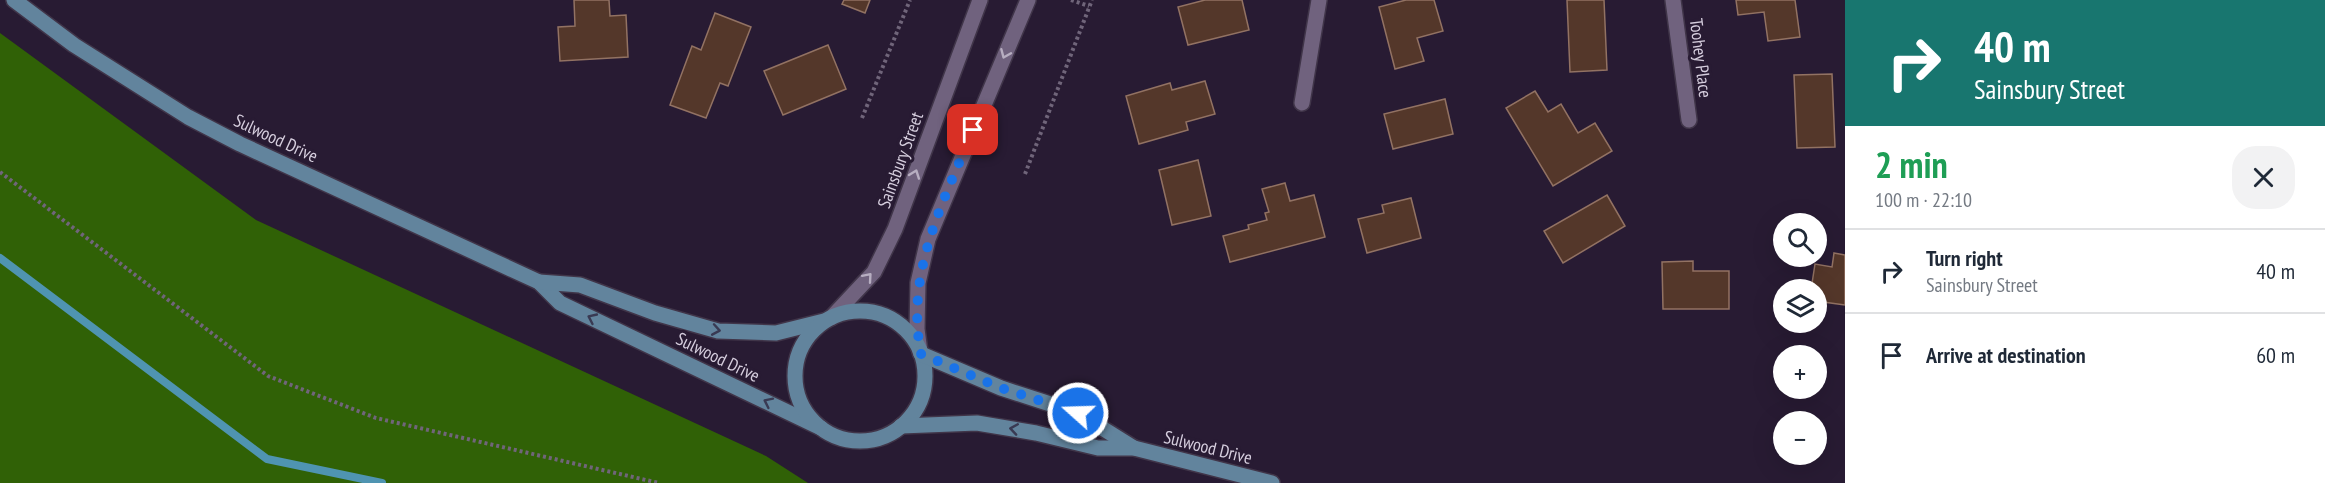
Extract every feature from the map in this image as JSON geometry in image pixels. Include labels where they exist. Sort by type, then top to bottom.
[{"type":"main road","name":"Sulwood Drive","points":[[14,0],[74,45],[188,117],[251,149],[539,282],[560,303],[821,428]]},
{"type":"main road","name":"Sulwood Drive","points":[[539,282],[580,285],[655,313],[718,331],[776,333],[828,320]]},
{"type":"main road","points":[[860,311],[890,319],[903,327],[921,353],[924,378],[920,401],[912,415],[886,436],[869,441],[852,441],[836,436],[821,428],[801,404],[796,388],[795,373],[804,343],[828,320],[845,313],[860,311]]},
{"type":"main road","name":"Sulwood Drive","points":[[921,353],[1001,388],[1078,413],[1134,448]]},
{"type":"main road","name":"Sulwood Drive","points":[[901,426],[977,423],[1036,433],[1098,448],[1134,448],[1272,483]]},
{"type":"street","name":"Sainsbury Street","points":[[828,320],[874,272],[895,229],[980,0]]},
{"type":"street","points":[[921,353],[917,329],[918,283],[928,239],[1028,0]]},
{"type":"street","points":[[1302,102],[1319,0]]},
{"type":"street","name":"Toohey Place","points":[[1673,0],[1689,120]]},
{"type":"path","points":[[862,118],[910,0]]},
{"type":"path","points":[[1071,0],[1089,6]]},
{"type":"path","points":[[1025,174],[1092,0]]},
{"type":"path","points":[[0,172],[268,376],[376,418],[660,483]]},
{"type":"green space","points":[[0,33],[256,220],[766,456],[808,483],[0,483]]},
{"type":"building","points":[[574,0],[609,0],[610,16],[626,15],[628,57],[560,61],[558,27],[575,26]]},
{"type":"building","points":[[844,0],[870,0],[865,13],[842,4]]},
{"type":"building","points":[[1205,0],[1242,0],[1249,30],[1188,45],[1178,7]]},
{"type":"building","points":[[1406,0],[1434,0],[1443,31],[1417,38],[1424,61],[1395,69],[1379,7]]},
{"type":"building","points":[[1567,0],[1604,0],[1607,70],[1570,72]]},
{"type":"building","points":[[1736,0],[1795,0],[1800,37],[1768,41],[1764,12],[1738,15]]},
{"type":"building","points":[[715,13],[751,27],[728,86],[720,83],[706,118],[670,105],[692,46],[701,50]]},
{"type":"building","points":[[828,45],[846,89],[783,115],[764,71]]},
{"type":"building","points":[[1832,74],[1835,147],[1797,148],[1794,75]]},
{"type":"building","points":[[1205,81],[1215,114],[1186,122],[1188,130],[1139,144],[1126,96],[1170,83],[1172,90]]},
{"type":"building","points":[[1535,91],[1548,112],[1561,104],[1578,133],[1595,123],[1612,151],[1553,186],[1506,108]]},
{"type":"building","points":[[1445,99],[1453,134],[1393,149],[1384,114]]},
{"type":"building","points":[[1198,160],[1211,216],[1172,225],[1159,170]]},
{"type":"building","points":[[1285,183],[1290,201],[1314,195],[1325,237],[1230,262],[1223,236],[1249,229],[1248,225],[1267,220],[1265,213],[1269,212],[1262,189]]},
{"type":"building","points":[[1607,195],[1625,226],[1563,263],[1544,231]]},
{"type":"building","points":[[1411,198],[1421,238],[1367,253],[1358,219],[1384,213],[1382,205]]},
{"type":"building","points":[[1834,253],[1845,255],[1845,305],[1827,303],[1827,279],[1813,279],[1815,267],[1832,267]]},
{"type":"building","points":[[1693,261],[1693,271],[1729,271],[1729,309],[1663,309],[1662,262]]},
{"type":"waterway","points":[[0,258],[267,459],[382,483]]},
{"type":"route","points":[[973,130],[928,239],[918,283],[917,329],[921,354],[1001,388],[1078,413]]}]
